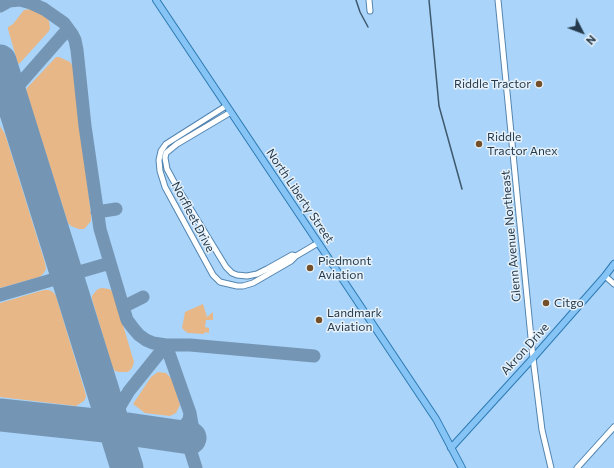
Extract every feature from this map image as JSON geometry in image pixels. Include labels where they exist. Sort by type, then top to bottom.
[{"type":"main road","name":"North Liberty Street","points":[[156,0],[436,419],[462,468]]},
{"type":"main road","name":"Akron Drive","points":[[451,448],[533,358],[614,264]]},
{"type":"street","points":[[369,0],[370,11]]},
{"type":"street","name":"Glenn Avenue Northeast","points":[[498,0],[533,358],[542,430],[551,468]]},
{"type":"street","points":[[226,106],[168,142],[172,148],[231,112]]},
{"type":"street","points":[[202,121],[206,127]]},
{"type":"street","name":"Norfleet Drive","points":[[168,142],[164,146],[159,157],[162,178],[172,200],[213,275],[220,282],[243,286],[254,283],[292,261],[296,256],[318,243]]},
{"type":"street","name":"Norfleet Drive","points":[[172,148],[166,153],[165,158],[167,169],[229,270],[237,275],[247,276],[267,269],[292,255],[296,256]]},
{"type":"street","points":[[605,276],[614,284]]},
{"type":"street","points":[[577,468],[614,427]]},
{"type":"shaded area","points":[[31,9],[46,17],[49,21],[50,28],[49,31],[18,64],[8,27],[13,24],[24,10]]},
{"type":"shaded area","points":[[56,57],[70,62],[74,71],[91,215],[91,221],[84,229],[71,226],[68,223],[26,91],[27,88]]},
{"type":"shaded area","points":[[0,126],[5,134],[46,269],[39,277],[0,288]]},
{"type":"shaded area","points":[[102,288],[109,289],[114,295],[134,362],[132,368],[128,372],[115,371],[112,366],[92,299],[95,292]]},
{"type":"shaded area","points":[[44,290],[53,292],[56,296],[85,392],[86,397],[84,401],[76,406],[0,397],[0,303]]},
{"type":"shaded area","points":[[203,304],[207,317],[213,312],[213,320],[206,320],[205,327],[209,328],[209,333],[188,333],[182,328],[185,312]]},
{"type":"shaded area","points":[[158,372],[166,373],[172,379],[180,405],[176,413],[170,416],[145,413],[133,404],[151,377]]},
{"type":"taxiway","points":[[0,6],[9,1],[20,0],[31,3],[44,9],[64,23],[75,40],[85,126],[100,229],[127,320],[139,335],[146,340],[153,343],[166,345],[190,413],[192,424],[189,446],[196,468]]},
{"type":"taxiway","points":[[10,95],[68,29]]},
{"type":"taxiway","points":[[0,109],[13,105]]},
{"type":"taxiway","points":[[97,212],[116,209]]},
{"type":"taxiway","points":[[0,295],[110,263]]},
{"type":"taxiway","points":[[123,307],[143,297]]},
{"type":"taxiway","points":[[114,427],[117,411],[129,391],[166,345],[190,345],[314,356]]},
{"type":"taxiway","points":[[74,423],[96,419],[110,413],[120,402]]},
{"type":"taxiway","points":[[166,435],[185,425],[189,420],[190,413]]},
{"type":"runway","points":[[0,61],[127,468]]},
{"type":"runway","points":[[0,415],[114,427],[190,438]]},
{"type":"railway","points":[[356,0],[360,12],[368,27]]},
{"type":"railway","points":[[429,0],[439,106],[462,189]]},
{"type":"place","name":"Riddle Tractor","points":[[539,84]]},
{"type":"place","name":"Riddle Tractor Anex","points":[[479,144]]},
{"type":"place","name":"Piedmont Aviation","points":[[310,268]]},
{"type":"place","name":"Citgo","points":[[546,303]]},
{"type":"place","name":"Landmark Aviation","points":[[319,320]]}]
